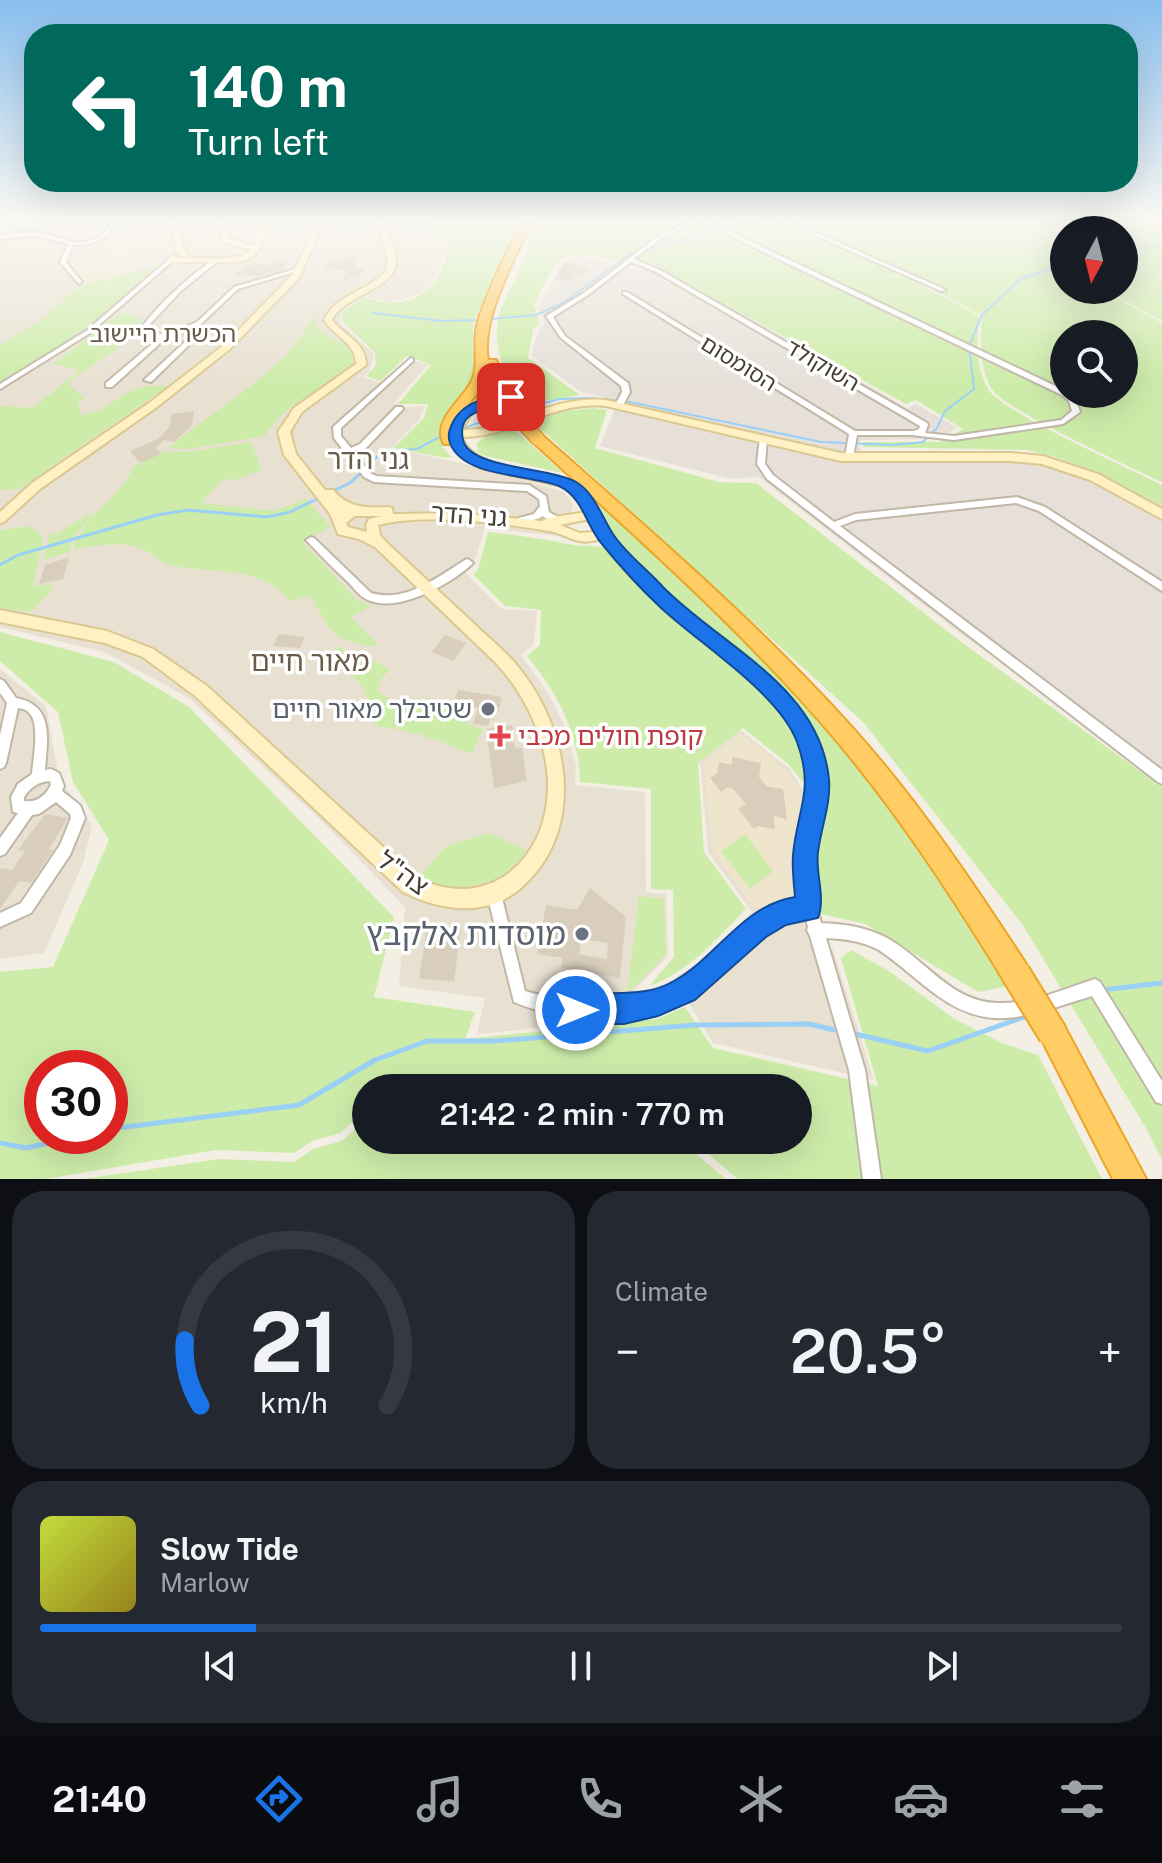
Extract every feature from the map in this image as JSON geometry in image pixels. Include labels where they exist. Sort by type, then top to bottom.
[{"type":"highway","points":[[504,274],[489,306],[479,344],[483,368],[499,401],[758,643],[817,703],[921,829],[1053,1034],[1130,1179]]},
{"type":"highway","points":[[483,330],[499,401]]},
{"type":"highway","points":[[455,431],[447,436],[451,420],[477,387],[483,368]]},
{"type":"street","points":[[73,274],[79,282]]},
{"type":"street","points":[[0,387],[69,346],[159,274]]},
{"type":"street","points":[[198,274],[147,324],[154,336],[165,336],[189,328],[211,314],[221,299],[236,288],[284,274]]},
{"type":"street","points":[[0,519],[36,486],[212,360],[252,323],[296,274]]},
{"type":"street","points":[[382,546],[354,532],[343,531],[336,513],[290,455],[284,432],[298,410],[361,365],[362,356],[358,348],[332,328],[328,320],[339,303],[386,274]]},
{"type":"street","points":[[392,274],[384,282],[344,304],[335,319],[338,326],[364,346],[369,355],[367,365],[360,374],[304,411],[292,431],[298,452],[337,503],[367,517],[374,536],[382,546],[517,677],[534,704],[553,755],[557,804],[550,837],[530,868],[494,894],[519,997],[576,1010],[624,1010],[672,997],[686,991],[757,928],[781,912],[808,908]]},
{"type":"street","points":[[612,274],[549,316],[563,337],[625,385],[626,392],[619,405]]},
{"type":"street","name":"השוקולד","points":[[663,274],[922,421],[922,431],[853,433],[849,457]]},
{"type":"street","points":[[814,274],[1050,387]]},
{"type":"street","points":[[906,274],[943,290]]},
{"type":"street","name":"הסומסום","points":[[625,293],[853,433]]},
{"type":"street","points":[[148,380],[190,341],[192,333],[189,328]]},
{"type":"street","points":[[109,385],[165,336]]},
{"type":"street","points":[[399,409],[363,446],[350,452],[337,436],[337,427],[411,360]]},
{"type":"street","points":[[468,456],[467,444],[499,401]]},
{"type":"street","points":[[499,401],[457,414],[457,456],[478,468],[565,488],[576,499],[572,527]]},
{"type":"street","points":[[872,1179],[857,1070],[808,908],[805,856],[818,793],[818,777],[796,716],[758,676],[677,611],[614,548],[580,493],[571,484],[491,467],[468,456],[457,444],[455,431],[473,406],[499,401],[619,405],[849,457],[1011,457],[1043,460],[1094,477],[1162,515]]},
{"type":"street","points":[[909,433],[954,438],[1063,422],[1076,412],[1075,408]]},
{"type":"street","points":[[455,431],[477,430]]},
{"type":"street","points":[[763,439],[761,464],[765,472],[1162,778]]},
{"type":"street","name":"גני הדר","points":[[350,452],[374,479],[519,486],[537,492],[543,498],[543,508]]},
{"type":"street","points":[[832,526],[855,517],[1017,500],[1042,509],[1162,587]]},
{"type":"street","points":[[522,520],[537,516],[543,508],[548,517],[614,548]]},
{"type":"street","name":"גני הדר","points":[[367,517],[405,510],[572,527]]},
{"type":"street","points":[[339,522],[344,515],[367,517]]},
{"type":"street","name":"גני הדר","points":[[367,517],[404,515],[572,527]]},
{"type":"street","points":[[354,532],[367,517]]},
{"type":"street","points":[[572,527],[590,517],[600,524]]},
{"type":"street","points":[[572,527],[593,538],[600,524]]},
{"type":"street","points":[[311,540],[372,599],[404,598],[468,563]]},
{"type":"street","name":"צה\"ל","points":[[0,616],[107,637],[148,653],[201,691],[410,885],[442,899],[494,894]]},
{"type":"street","points":[[0,684],[13,702],[0,763]]},
{"type":"street","points":[[13,702],[23,702],[36,709],[41,719],[38,777]]},
{"type":"street","points":[[0,849],[28,810],[46,803],[55,793],[58,786],[55,777],[38,777],[24,785],[17,797],[18,807],[28,810]]},
{"type":"street","points":[[0,920],[26,908],[73,834],[78,818],[75,810],[55,793]]},
{"type":"street","points":[[814,930],[842,931],[872,938],[955,996],[986,1010],[1020,1007],[1095,987],[1162,1096]]},
{"type":"shaded area","points":[[0,274],[437,274],[422,293],[390,303],[364,296],[343,310],[339,322],[374,354],[369,372],[363,377],[381,383],[408,358],[428,365],[394,403],[406,407],[425,406],[420,419],[392,448],[465,464],[564,492],[573,504],[571,514],[558,536],[485,528],[473,567],[465,572],[502,609],[537,611],[534,644],[521,655],[548,693],[563,722],[576,765],[575,785],[645,792],[646,892],[666,894],[668,956],[629,996],[657,989],[702,961],[752,912],[708,852],[700,762],[740,730],[790,769],[807,798],[794,866],[801,918],[833,950],[874,1080],[713,1043],[684,995],[622,1020],[477,1034],[485,998],[399,986],[405,907],[329,828],[189,698],[104,652],[0,627]]},
{"type":"shaded area","points":[[78,274],[126,274],[108,280],[83,282]]},
{"type":"shaded area","points":[[556,274],[673,274],[907,408],[916,404],[958,428],[931,439],[861,440],[858,445],[861,451],[1037,454],[1079,468],[1162,511],[1162,770],[961,634],[759,477],[731,479],[600,446],[618,401],[581,392],[531,355],[539,328],[544,325],[539,306]]},
{"type":"shaded area","points":[[0,669],[46,706],[59,778],[92,825],[83,863],[44,953],[0,959]]},
{"type":"shaded area","points":[[740,733],[788,772],[803,797],[790,867],[794,899],[756,911],[712,849],[704,763]]},
{"type":"green space","points":[[152,274],[85,328],[0,381],[0,345],[43,319],[77,288],[97,280],[108,281],[119,275]]},
{"type":"green space","points":[[439,274],[496,274],[473,323],[473,347],[480,381],[442,435],[442,446],[451,457],[446,458],[394,448],[424,418],[428,404],[398,404],[431,365],[407,356],[380,381],[366,376],[376,365],[375,353],[342,321],[343,312],[365,297],[400,302],[421,294]]},
{"type":"green space","points":[[518,274],[550,274],[534,305],[540,324],[533,329],[528,358],[580,395],[523,405],[506,373],[498,348],[497,327]]},
{"type":"green space","points":[[671,274],[1050,274],[1050,304],[1128,304],[1162,323],[1162,482],[1042,423],[1000,397],[991,388],[982,362],[982,316],[906,275],[848,275],[905,276],[979,316],[979,363],[988,389],[998,399],[1041,425],[1162,485],[1162,510],[1080,467],[1027,450],[863,447],[865,442],[939,442],[963,429],[916,400],[906,404]]},
{"type":"green space","points":[[1138,274],[1162,274],[1162,321],[1131,304],[1138,304]]},
{"type":"green space","points":[[121,313],[141,319],[141,325],[114,351],[70,381],[71,387],[84,398],[78,403],[82,416],[105,407],[131,391],[168,386],[19,489],[0,490],[0,406],[33,408],[80,370],[53,364]]},
{"type":"green space","points":[[314,315],[318,329],[355,352],[353,365],[285,412],[265,436],[189,449],[169,448],[268,372],[286,355]]},
{"type":"green space","points":[[592,408],[607,410],[595,448],[719,482],[756,483],[964,644],[1162,787],[1162,1160],[1147,1130],[1022,924],[863,722],[534,423],[559,412]]},
{"type":"green space","points":[[511,427],[563,473],[478,452],[477,443],[486,436]]},
{"type":"green space","points":[[251,442],[262,469],[237,480],[223,479],[201,503],[274,511],[307,499],[330,527],[303,542],[357,600],[371,606],[351,617],[380,647],[352,642],[336,635],[324,621],[311,596],[290,601],[278,589],[251,576],[174,566],[133,546],[107,545],[73,550],[85,526],[120,488],[134,466],[165,451],[187,452]]},
{"type":"green space","points":[[595,496],[759,650],[804,697],[930,860],[1008,986],[978,992],[865,924],[817,913],[812,858],[825,795],[825,778],[813,736],[802,714],[762,673],[670,599],[619,546]]},
{"type":"green space","points":[[95,511],[73,538],[70,552],[44,559],[49,535]]},
{"type":"green space","points":[[29,526],[43,537],[33,587],[53,583],[48,595],[30,612],[0,608],[0,530]]},
{"type":"green space","points":[[488,532],[609,550],[631,568],[665,607],[760,685],[780,707],[796,732],[807,759],[810,791],[788,764],[743,728],[698,763],[704,852],[746,909],[690,963],[649,986],[674,957],[673,890],[651,889],[651,789],[580,782],[576,747],[565,715],[527,656],[540,645],[541,610],[505,606],[473,574],[478,570]]},
{"type":"green space","points":[[0,632],[114,662],[189,707],[394,917],[374,997],[475,1012],[465,1039],[657,1019],[685,1007],[713,1048],[878,1086],[841,958],[851,950],[889,971],[953,1018],[1002,1043],[1038,1055],[1102,1179],[738,1179],[708,1154],[812,1154],[812,1074],[352,1074],[352,1122],[340,1133],[312,1141],[294,1153],[216,1150],[45,1179],[0,1179],[0,972],[53,967],[109,840],[73,782],[58,712],[0,661]]},
{"type":"green space","points":[[338,647],[390,670],[380,680],[378,692],[407,708],[419,698],[470,710],[467,724],[483,729],[471,754],[424,736],[375,726],[361,686],[329,658]]},
{"type":"green space","points":[[488,833],[527,850],[506,873],[478,885],[463,887],[433,883],[419,877],[446,846]]},
{"type":"green space","points":[[745,834],[773,871],[750,889],[721,851]]},
{"type":"green space","points":[[639,896],[664,899],[666,954],[627,994]]},
{"type":"green space","points":[[352,1132],[352,1154],[696,1154],[726,1179],[83,1179],[219,1159],[294,1162],[313,1149],[342,1141]]},
{"type":"building","points":[[235,274],[267,274],[259,276]]},
{"type":"building","points":[[346,274],[362,274],[359,277],[349,276],[343,284]]},
{"type":"building","points":[[557,274],[585,274],[576,275],[573,280],[554,279]]},
{"type":"building","points":[[194,411],[192,425],[174,442],[164,440],[156,448],[161,454],[140,463],[130,451],[158,439],[170,426],[172,414]]},
{"type":"building","points":[[69,557],[63,579],[39,584],[45,565]]},
{"type":"building","points":[[279,634],[305,637],[300,648],[273,646]]},
{"type":"building","points":[[445,635],[466,643],[453,661],[432,652]]},
{"type":"building","name":"שטיבלך מאור חיים","points":[[458,690],[502,697],[498,712],[493,711],[488,726],[473,724],[478,708],[453,704]]},
{"type":"building","points":[[512,725],[515,749],[522,748],[527,781],[494,788],[486,729]]},
{"type":"building","points":[[732,757],[761,763],[759,777],[766,786],[783,789],[787,820],[773,815],[775,829],[758,826],[754,829],[738,809],[746,804],[733,789],[728,787],[721,792],[710,778],[717,773],[719,762],[732,765]]},
{"type":"building","points":[[45,814],[68,818],[49,849],[53,850],[31,883],[19,881],[0,909],[0,868],[12,870],[25,851],[18,850]]},
{"type":"building","name":"מוסדות אלקבץ","points":[[590,888],[626,917],[620,978],[561,968],[563,958],[537,954],[546,905],[577,910]],"holes":[[[581,939],[608,943],[607,959],[579,954]]]},
{"type":"building","points":[[427,928],[461,929],[454,981],[419,979]]},
{"type":"waterway","points":[[489,319],[536,315],[563,303],[603,274]]},
{"type":"waterway","points":[[518,410],[560,399],[590,398],[630,402],[821,442],[893,445],[923,442],[937,428],[945,411],[974,389],[969,346],[982,315],[1019,280],[1036,274]]},
{"type":"waterway","points":[[373,313],[441,321],[481,320]]},
{"type":"waterway","points":[[461,429],[507,413]]},
{"type":"waterway","points":[[366,468],[383,451],[417,449],[443,435]]},
{"type":"waterway","points":[[333,491],[350,483],[366,468]]},
{"type":"waterway","points":[[0,565],[18,555],[157,515],[188,510],[267,517],[290,512],[319,498]]},
{"type":"waterway","points":[[1102,990],[1162,983]]},
{"type":"waterway","points":[[851,1033],[928,1051],[1027,1016]]},
{"type":"waterway","points":[[128,1127],[299,1105],[375,1060],[427,1041],[494,1041],[696,1025],[809,1024],[839,1031]]},
{"type":"waterway","points":[[0,1143],[24,1148]]},
{"type":"place","name":"שטיבלך מאור חיים","points":[[488,709]]},
{"type":"place","name":"קופת חולים מכבי","points":[[500,736]]},
{"type":"place","name":"מוסדות אלקבץ","points":[[582,934]]},
{"type":"district","name":"הכשרת היישוב","points":[[163,334]]},
{"type":"district","name":"גני הדר","points":[[368,459]]},
{"type":"district","name":"מאור חיים","points":[[310,661]]},
{"type":"route","points":[[511,397],[467,410],[456,429],[456,441],[462,451],[484,465],[561,481],[576,488],[614,548],[666,601],[758,676],[787,704],[806,737],[818,777],[818,793],[805,856],[808,908],[781,912],[757,928],[686,991],[624,1010],[576,1010]]}]
